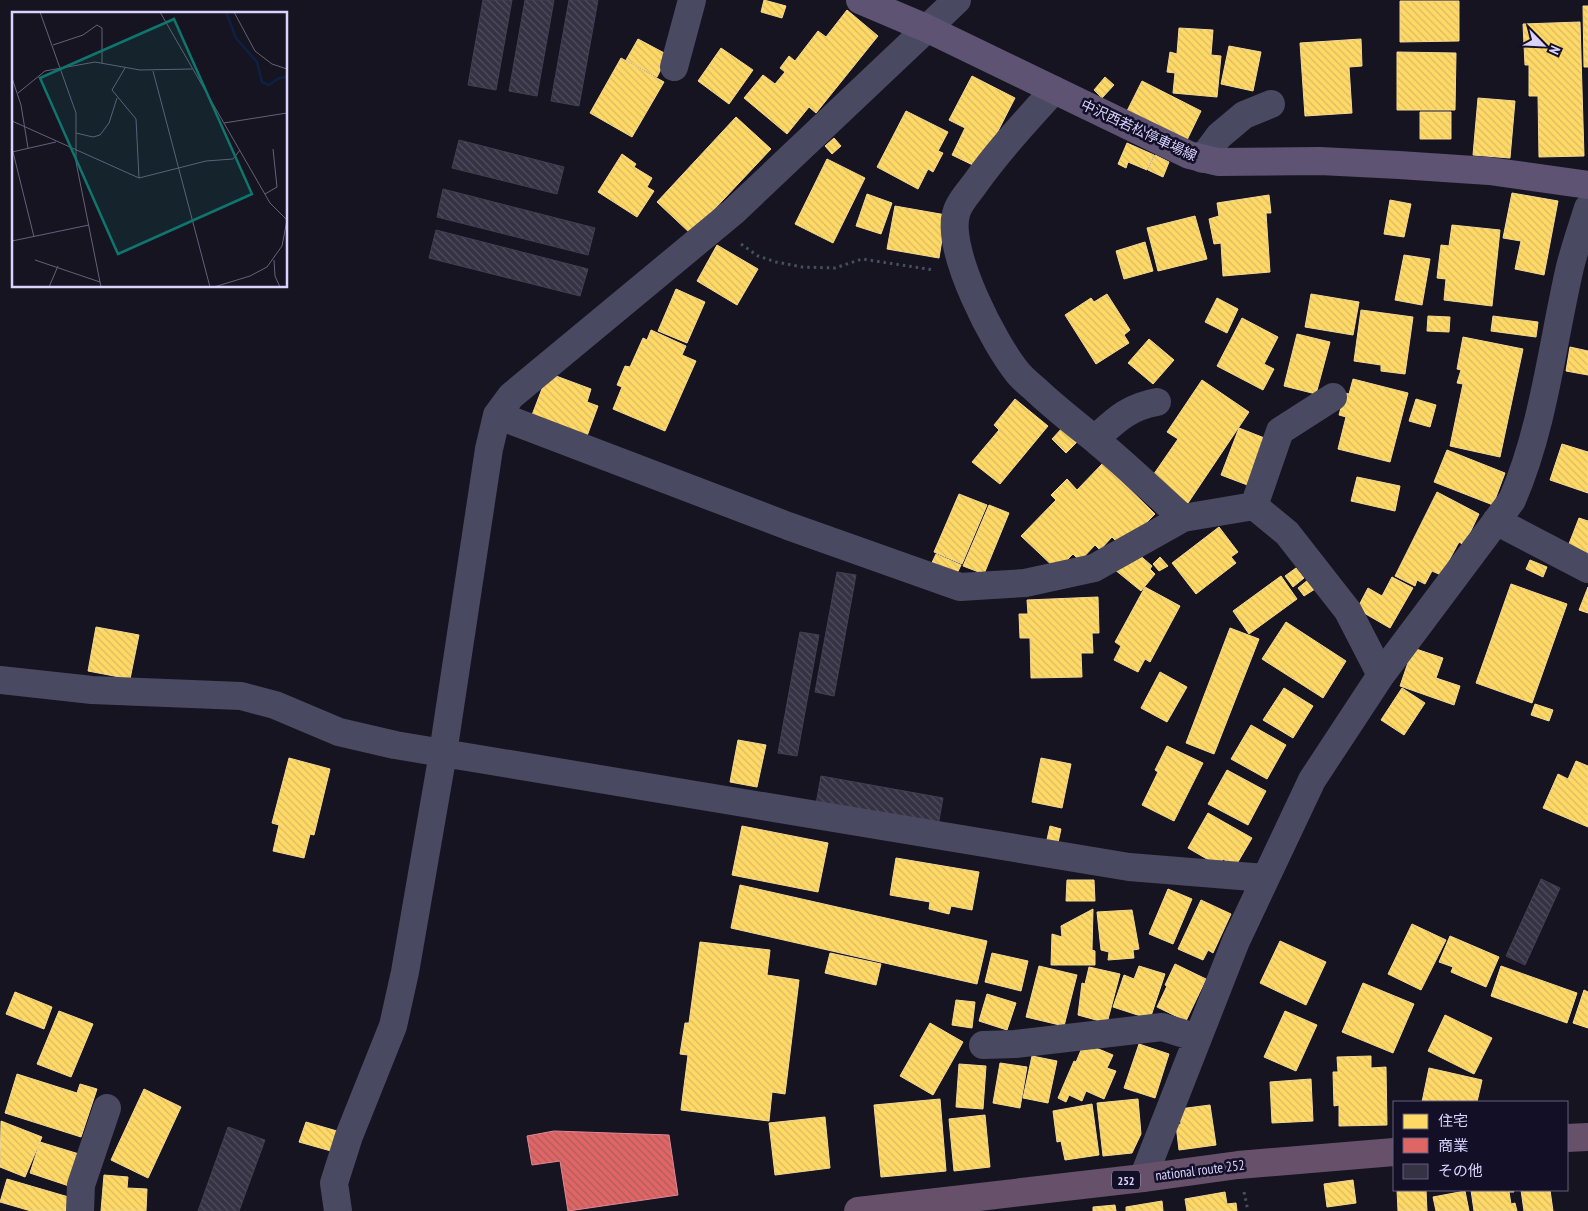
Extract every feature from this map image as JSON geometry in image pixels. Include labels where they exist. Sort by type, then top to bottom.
[{"type":"highway","points":[[1568,1138],[1588,1137]]},
{"type":"highway","name":"national route 252","points":[[858,1211],[1238,1165],[1393,1152]]},
{"type":"main road","name":"中沢西若松停車場線","points":[[860,0],[926,28],[1189,155],[1202,159],[1218,162],[1320,161],[1489,171],[1588,186]]},
{"type":"street","points":[[674,67],[692,0]]},
{"type":"street","points":[[338,1211],[334,1183],[349,1136],[392,1026],[405,972],[443,753],[489,449],[497,415],[511,396],[733,212],[957,0]]},
{"type":"street","points":[[1054,90],[990,162],[964,199],[956,214],[956,236],[961,263],[975,298],[998,342],[1018,374],[1095,439],[1183,518]]},
{"type":"street","points":[[1202,159],[1219,136],[1244,115],[1270,104]]},
{"type":"street","points":[[1143,1178],[1236,942],[1312,780],[1381,675],[1512,500],[1525,471],[1546,388],[1570,265],[1588,208]]},
{"type":"street","points":[[1254,506],[1280,431],[1333,397]]},
{"type":"street","points":[[1095,439],[1121,415],[1156,402]]},
{"type":"street","points":[[497,415],[788,526],[960,587],[1025,583],[1094,568],[1183,518],[1254,506],[1287,533],[1348,611],[1381,675]]},
{"type":"street","points":[[1496,521],[1588,569]]},
{"type":"street","points":[[0,680],[92,690],[241,696],[274,705],[339,732],[395,745],[1129,867],[1265,878]]},
{"type":"street","points":[[983,1045],[1015,1044],[1162,1027],[1198,1038]]},
{"type":"street","points":[[80,1211],[81,1184],[107,1108]]},
{"type":"path","points":[[716,227],[758,256],[776,262],[802,267],[835,268],[862,259],[966,276]]},
{"type":"building: 住宅","points":[[764,0],[786,6],[782,18],[761,12]]},
{"type":"building: 住宅","points":[[1400,1],[1459,1],[1459,41],[1400,42]]},
{"type":"building: 住宅","points":[[1583,6],[1588,6],[1588,67],[1584,67]]},
{"type":"building: 住宅","points":[[847,10],[878,36],[816,113],[809,107],[787,134],[744,98],[763,75],[775,84],[785,72],[780,68],[789,56],[795,61],[818,31],[826,37]]},
{"type":"building: 住宅","points":[[1580,22],[1584,156],[1539,157],[1538,96],[1529,96],[1529,65],[1525,65],[1523,24]]},
{"type":"building: 住宅","points":[[1179,28],[1213,30],[1211,55],[1221,56],[1217,97],[1173,93],[1175,73],[1167,72],[1170,52],[1177,54]]},
{"type":"building: 住宅","points":[[638,39],[668,55],[657,77],[626,60]]},
{"type":"building: 住宅","points":[[1361,39],[1362,66],[1349,67],[1352,113],[1305,116],[1300,43]]},
{"type":"building: 住宅","points":[[1229,46],[1261,52],[1253,91],[1221,84]]},
{"type":"building: 住宅","points":[[721,48],[753,70],[729,104],[698,81]]},
{"type":"building: 住宅","points":[[1397,52],[1456,53],[1455,110],[1397,110]]},
{"type":"building: 住宅","points":[[621,58],[664,82],[632,137],[590,113]]},
{"type":"building: 住宅","points":[[972,76],[1015,98],[979,168],[952,155],[965,128],[949,120]]},
{"type":"building: 住宅","points":[[1105,77],[1114,85],[1102,98],[1094,90]]},
{"type":"building: 住宅","points":[[1142,81],[1201,111],[1186,142],[1126,113]]},
{"type":"building: 住宅","points":[[1478,98],[1515,101],[1510,158],[1473,155]]},
{"type":"building: 住宅","points":[[906,111],[948,132],[938,151],[943,153],[933,172],[928,169],[918,189],[877,167]]},
{"type":"building: 住宅","points":[[1420,112],[1451,112],[1451,139],[1420,139]]},
{"type":"building: 住宅","points":[[736,117],[771,149],[691,234],[657,202]]},
{"type":"building: 住宅","points":[[834,138],[841,146],[832,154],[825,146]]},
{"type":"building: 住宅","points":[[1127,143],[1154,155],[1147,170],[1128,162],[1126,168],[1118,164]]},
{"type":"building: 住宅","points":[[622,154],[636,164],[634,167],[652,178],[647,187],[654,191],[637,217],[598,192]]},
{"type":"building: 住宅","points":[[1155,155],[1169,162],[1163,177],[1148,170]]},
{"type":"building: 住宅","points":[[827,159],[865,178],[833,243],[795,224]]},
{"type":"building: 住宅","points":[[1512,193],[1558,201],[1544,275],[1515,269],[1521,241],[1503,238]]},
{"type":"building: 住宅","points":[[867,194],[892,203],[881,234],[856,226]]},
{"type":"building: 住宅","points":[[1269,195],[1271,213],[1266,213],[1270,272],[1223,276],[1221,243],[1214,244],[1209,219],[1219,216],[1217,203]]},
{"type":"building: 住宅","points":[[1390,200],[1411,204],[1404,237],[1384,234]]},
{"type":"building: 住宅","points":[[895,206],[946,215],[939,258],[887,249]]},
{"type":"building: 住宅","points":[[1195,216],[1207,259],[1158,271],[1147,228]]},
{"type":"building: 住宅","points":[[1452,225],[1500,230],[1492,306],[1444,300],[1446,279],[1437,278],[1441,245],[1449,246]]},
{"type":"building: 住宅","points":[[1145,242],[1153,271],[1124,279],[1116,251]]},
{"type":"building: 住宅","points":[[717,245],[758,269],[737,305],[697,281]]},
{"type":"building: 住宅","points":[[1404,255],[1430,259],[1422,305],[1395,300]]},
{"type":"building: 住宅","points":[[676,289],[705,302],[687,343],[658,331]]},
{"type":"building: 住宅","points":[[1107,294],[1130,330],[1124,335],[1129,343],[1096,364],[1065,315],[1091,298],[1094,302]]},
{"type":"building: 住宅","points":[[1311,294],[1359,302],[1353,335],[1305,327]]},
{"type":"building: 住宅","points":[[1217,298],[1238,309],[1227,333],[1205,322]]},
{"type":"building: 住宅","points":[[1361,310],[1413,317],[1405,374],[1381,371],[1381,365],[1354,361]]},
{"type":"building: 住宅","points":[[1428,316],[1450,317],[1449,332],[1427,331]]},
{"type":"building: 住宅","points":[[1493,316],[1538,322],[1536,337],[1491,331]]},
{"type":"building: 住宅","points":[[1242,318],[1278,337],[1264,364],[1274,369],[1263,390],[1217,366]]},
{"type":"building: 住宅","points":[[651,330],[686,346],[682,355],[696,361],[665,431],[613,409],[622,387],[617,385],[625,366],[630,367],[643,338],[647,340]]},
{"type":"building: 住宅","points":[[1297,334],[1330,342],[1316,394],[1284,386]]},
{"type":"building: 住宅","points":[[1463,337],[1523,349],[1500,457],[1450,446],[1463,384],[1457,383],[1461,370],[1457,369]]},
{"type":"building: 住宅","points":[[1149,339],[1174,360],[1153,384],[1128,363]]},
{"type":"building: 住宅","points":[[1570,347],[1588,351],[1588,375],[1566,371]]},
{"type":"building: 住宅","points":[[548,373],[591,389],[587,402],[598,406],[587,436],[532,415]]},
{"type":"building: 住宅","points":[[1353,379],[1408,393],[1390,462],[1338,449],[1346,417],[1339,415],[1345,393],[1349,394]]},
{"type":"building: 住宅","points":[[1202,380],[1249,412],[1186,506],[1149,481],[1178,439],[1167,432]]},
{"type":"building: 住宅","points":[[1015,399],[1048,426],[1000,484],[972,462],[999,430],[994,425]]},
{"type":"building: 住宅","points":[[1416,399],[1436,405],[1430,427],[1409,421]]},
{"type":"building: 住宅","points":[[1063,427],[1078,441],[1066,453],[1052,439]]},
{"type":"building: 住宅","points":[[1239,428],[1267,439],[1250,486],[1221,475]]},
{"type":"building: 住宅","points":[[1562,444],[1588,452],[1588,493],[1550,480]]},
{"type":"building: 住宅","points":[[1447,450],[1505,473],[1493,505],[1434,482]]},
{"type":"building: 住宅","points":[[1103,463],[1155,514],[1131,538],[1127,534],[1118,543],[1112,537],[1100,550],[1095,545],[1080,561],[1073,554],[1057,570],[1021,536],[1056,500],[1051,495],[1067,479],[1077,490]]},
{"type":"building: 住宅","points":[[1357,477],[1400,486],[1395,511],[1351,501]]},
{"type":"building: 住宅","points":[[1437,492],[1479,514],[1464,545],[1459,542],[1441,575],[1432,571],[1425,584],[1417,580],[1415,586],[1395,576]]},
{"type":"building: 住宅","points":[[959,494],[987,505],[962,564],[934,552]]},
{"type":"building: 住宅","points":[[989,505],[1009,513],[984,574],[963,566]]},
{"type":"building: 住宅","points":[[1579,518],[1588,521],[1588,558],[1567,549]]},
{"type":"building: 住宅","points":[[1219,527],[1238,552],[1231,557],[1236,563],[1196,594],[1172,563]]},
{"type":"building: 住宅","points":[[1136,552],[1152,566],[1150,569],[1155,574],[1141,591],[1114,569]]},
{"type":"building: 住宅","points":[[936,554],[961,565],[954,580],[929,569]]},
{"type":"building: 住宅","points":[[1160,557],[1168,566],[1159,571],[1153,564]]},
{"type":"building: 住宅","points":[[1530,560],[1547,567],[1543,577],[1526,569]]},
{"type":"building: 住宅","points":[[1296,568],[1304,578],[1293,587],[1285,576]]},
{"type":"building: 住宅","points":[[1281,576],[1297,599],[1249,634],[1233,611]]},
{"type":"building: 住宅","points":[[1392,577],[1413,588],[1390,628],[1357,609],[1368,588],[1382,596]]},
{"type":"building: 住宅","points":[[1308,580],[1315,589],[1304,596],[1298,588]]},
{"type":"building: 住宅","points":[[1511,584],[1567,604],[1532,703],[1476,683]]},
{"type":"building: 住宅","points":[[1145,587],[1180,606],[1150,662],[1145,659],[1138,672],[1114,660],[1121,646],[1115,642]]},
{"type":"building: 住宅","points":[[1588,587],[1588,613],[1579,610]]},
{"type":"building: 住宅","points":[[1098,597],[1099,633],[1092,633],[1093,653],[1081,653],[1082,677],[1031,678],[1030,638],[1020,638],[1019,614],[1028,614],[1027,600]]},
{"type":"building: 住宅","points":[[1286,622],[1346,661],[1323,698],[1262,659]]},
{"type":"building: 住宅","points":[[96,627],[139,635],[130,679],[88,671]]},
{"type":"building: 住宅","points":[[1230,628],[1259,639],[1214,754],[1186,743]]},
{"type":"building: 住宅","points":[[1413,648],[1443,658],[1436,678],[1460,686],[1454,705],[1400,686]]},
{"type":"building: 住宅","points":[[1160,672],[1187,687],[1167,722],[1141,708]]},
{"type":"building: 住宅","points":[[1284,688],[1313,706],[1293,738],[1263,720]]},
{"type":"building: 住宅","points":[[1402,688],[1425,703],[1404,735],[1381,720]]},
{"type":"building: 住宅","points":[[1535,704],[1553,710],[1549,721],[1531,715]]},
{"type":"building: 住宅","points":[[1251,725],[1286,745],[1267,779],[1231,759]]},
{"type":"building: 住宅","points":[[738,740],[766,745],[757,787],[730,782]]},
{"type":"building: 住宅","points":[[1167,746],[1203,763],[1174,821],[1142,805],[1158,772],[1155,770]]},
{"type":"building: 住宅","points":[[289,758],[330,769],[314,835],[310,834],[304,858],[273,851],[279,825],[272,823]]},
{"type":"building: 住宅","points":[[1041,758],[1071,764],[1062,808],[1032,802]]},
{"type":"building: 住宅","points":[[1576,761],[1588,766],[1588,827],[1543,808],[1558,774],[1568,779]]},
{"type":"building: 住宅","points":[[1227,770],[1266,791],[1248,825],[1208,804]]},
{"type":"building: 住宅","points":[[1208,813],[1252,838],[1235,867],[1223,859],[1219,866],[1188,848]]},
{"type":"building: 住宅","points":[[742,826],[828,843],[818,892],[732,875]]},
{"type":"building: 住宅","points":[[1050,826],[1061,829],[1057,847],[1046,844]]},
{"type":"building: 住宅","points":[[896,858],[979,872],[972,910],[951,906],[949,914],[929,909],[930,902],[890,895]]},
{"type":"building: 住宅","points":[[1067,880],[1094,880],[1095,901],[1066,901]]},
{"type":"building: 住宅","points":[[740,885],[987,941],[977,984],[731,928]]},
{"type":"building: 住宅","points":[[1168,889],[1192,899],[1173,944],[1149,934]]},
{"type":"building: 住宅","points":[[1201,900],[1231,914],[1213,953],[1208,950],[1203,960],[1178,949]]},
{"type":"building: 住宅","points":[[1093,909],[1092,950],[1095,951],[1095,965],[1051,965],[1052,934],[1062,937],[1061,926]]},
{"type":"building: 住宅","points":[[1132,910],[1139,949],[1133,950],[1134,958],[1108,960],[1109,952],[1101,950],[1097,912]]},
{"type":"building: 住宅","points":[[1412,924],[1446,940],[1421,990],[1388,974]]},
{"type":"building: 住宅","points":[[1450,936],[1499,957],[1486,987],[1451,972],[1453,967],[1439,962]]},
{"type":"building: 住宅","points":[[1280,941],[1326,962],[1306,1005],[1260,983]]},
{"type":"building: 住宅","points":[[700,942],[770,950],[767,975],[799,980],[785,1094],[772,1092],[769,1121],[681,1110],[688,1055],[680,1054],[685,1023],[689,1023]]},
{"type":"building: 住宅","points":[[830,953],[881,964],[876,985],[825,973]]},
{"type":"building: 住宅","points":[[992,953],[1028,961],[1021,991],[985,982]]},
{"type":"building: 住宅","points":[[1175,964],[1206,979],[1186,1021],[1157,1007]]},
{"type":"building: 住宅","points":[[1039,966],[1077,975],[1064,1026],[1026,1017]]},
{"type":"building: 住宅","points":[[1139,966],[1165,974],[1150,1019],[1113,1007],[1124,975],[1134,979]]},
{"type":"building: 住宅","points":[[1501,966],[1577,993],[1567,1023],[1491,996]]},
{"type":"building: 住宅","points":[[1089,967],[1120,974],[1107,1023],[1078,1015],[1082,983],[1085,984]]},
{"type":"building: 住宅","points":[[1363,983],[1414,1004],[1393,1053],[1342,1032]]},
{"type":"building: 住宅","points":[[1584,990],[1588,992],[1588,1028],[1573,1023]]},
{"type":"building: 住宅","points":[[15,992],[52,1007],[44,1029],[6,1014]]},
{"type":"building: 住宅","points":[[987,994],[1016,1003],[1007,1030],[979,1021]]},
{"type":"building: 住宅","points":[[956,1000],[975,1002],[972,1028],[952,1025]]},
{"type":"building: 住宅","points":[[59,1011],[93,1024],[71,1077],[37,1064]]},
{"type":"building: 住宅","points":[[1285,1011],[1317,1025],[1296,1071],[1264,1057]]},
{"type":"building: 住宅","points":[[1445,1015],[1492,1038],[1474,1074],[1428,1051]]},
{"type":"building: 住宅","points":[[930,1023],[963,1042],[933,1095],[900,1076]]},
{"type":"building: 住宅","points":[[1084,1043],[1113,1055],[1107,1068],[1116,1071],[1104,1099],[1086,1091],[1082,1101],[1069,1095],[1066,1102],[1058,1098]]},
{"type":"building: 住宅","points":[[1139,1044],[1169,1054],[1155,1098],[1124,1088]]},
{"type":"building: 住宅","points":[[1032,1056],[1057,1061],[1048,1103],[1023,1098]]},
{"type":"building: 住宅","points":[[1371,1056],[1371,1068],[1386,1067],[1387,1125],[1339,1126],[1339,1105],[1334,1106],[1333,1072],[1338,1072],[1337,1057]]},
{"type":"building: 住宅","points":[[1000,1063],[1027,1067],[1020,1108],[993,1103]]},
{"type":"building: 住宅","points":[[959,1064],[986,1066],[983,1109],[956,1107]]},
{"type":"building: 住宅","points":[[1429,1068],[1482,1080],[1477,1101],[1422,1101]]},
{"type":"building: 住宅","points":[[17,1074],[77,1093],[80,1084],[97,1089],[81,1137],[5,1113]]},
{"type":"building: 住宅","points":[[1311,1079],[1313,1121],[1272,1123],[1270,1082]]},
{"type":"building: 住宅","points":[[144,1089],[181,1107],[148,1178],[111,1160]]},
{"type":"building: 住宅","points":[[940,1099],[946,1171],[881,1177],[874,1105]]},
{"type":"building: 住宅","points":[[1138,1099],[1141,1134],[1132,1153],[1103,1156],[1097,1103]]},
{"type":"building: 住宅","points":[[1092,1104],[1099,1155],[1065,1160],[1061,1141],[1057,1142],[1053,1111]]},
{"type":"building: 住宅","points":[[1210,1105],[1216,1145],[1179,1150],[1176,1125],[1181,1124],[1179,1109]]},
{"type":"building: 住宅","points":[[985,1115],[990,1167],[954,1171],[949,1119]]},
{"type":"building: 住宅","points":[[825,1117],[830,1168],[775,1175],[769,1123]]},
{"type":"building: 住宅","points":[[1,1121],[42,1137],[25,1177],[0,1167]]},
{"type":"building: 住宅","points":[[306,1122],[337,1131],[331,1151],[299,1142]]},
{"type":"building: 住宅","points":[[40,1142],[79,1154],[69,1186],[30,1173]]},
{"type":"building: 住宅","points":[[104,1175],[128,1177],[127,1188],[147,1189],[146,1211],[101,1211]]},
{"type":"building: 住宅","points":[[7,1179],[72,1198],[68,1211],[31,1211],[0,1202]]},
{"type":"building: 住宅","points":[[1353,1180],[1356,1203],[1327,1207],[1324,1184]]},
{"type":"building: 住宅","points":[[1397,1191],[1426,1191],[1427,1211],[1398,1211]]},
{"type":"building: 住宅","points":[[1465,1191],[1469,1211],[1436,1211],[1433,1197]]},
{"type":"building: 住宅","points":[[1471,1191],[1514,1192],[1509,1192],[1511,1204],[1515,1203],[1517,1211],[1474,1211]]},
{"type":"building: 住宅","points":[[1521,1191],[1550,1191],[1553,1211],[1524,1211]]},
{"type":"building: 住宅","points":[[1225,1192],[1227,1204],[1236,1203],[1237,1211],[1187,1211],[1185,1199]]},
{"type":"building: 住宅","points":[[1162,1201],[1163,1211],[1126,1211],[1126,1207]]},
{"type":"building: 住宅","points":[[1115,1205],[1116,1211],[1093,1211],[1093,1207]]},
{"type":"building: 商業","points":[[554,1131],[669,1135],[678,1195],[568,1211],[560,1161],[532,1165],[527,1136]]},
{"type":"building: その他","points":[[483,0],[512,0],[496,90],[468,85]]},
{"type":"building: その他","points":[[525,0],[554,0],[537,96],[509,91]]},
{"type":"building: その他","points":[[569,0],[598,0],[579,106],[551,101]]},
{"type":"building: その他","points":[[459,140],[564,167],[557,194],[452,168]]},
{"type":"building: その他","points":[[443,189],[595,228],[588,255],[437,217]]},
{"type":"building: その他","points":[[436,230],[588,269],[580,296],[429,258]]},
{"type":"building: その他","points":[[837,572],[856,575],[834,696],[815,692]]},
{"type":"building: その他","points":[[800,632],[819,635],[797,756],[778,753]]},
{"type":"building: その他","points":[[821,776],[943,798],[938,826],[816,804]]},
{"type":"building: その他","points":[[1541,879],[1560,888],[1525,965],[1506,956]]},
{"type":"building: その他","points":[[228,1127],[265,1140],[239,1211],[198,1211]]}]
